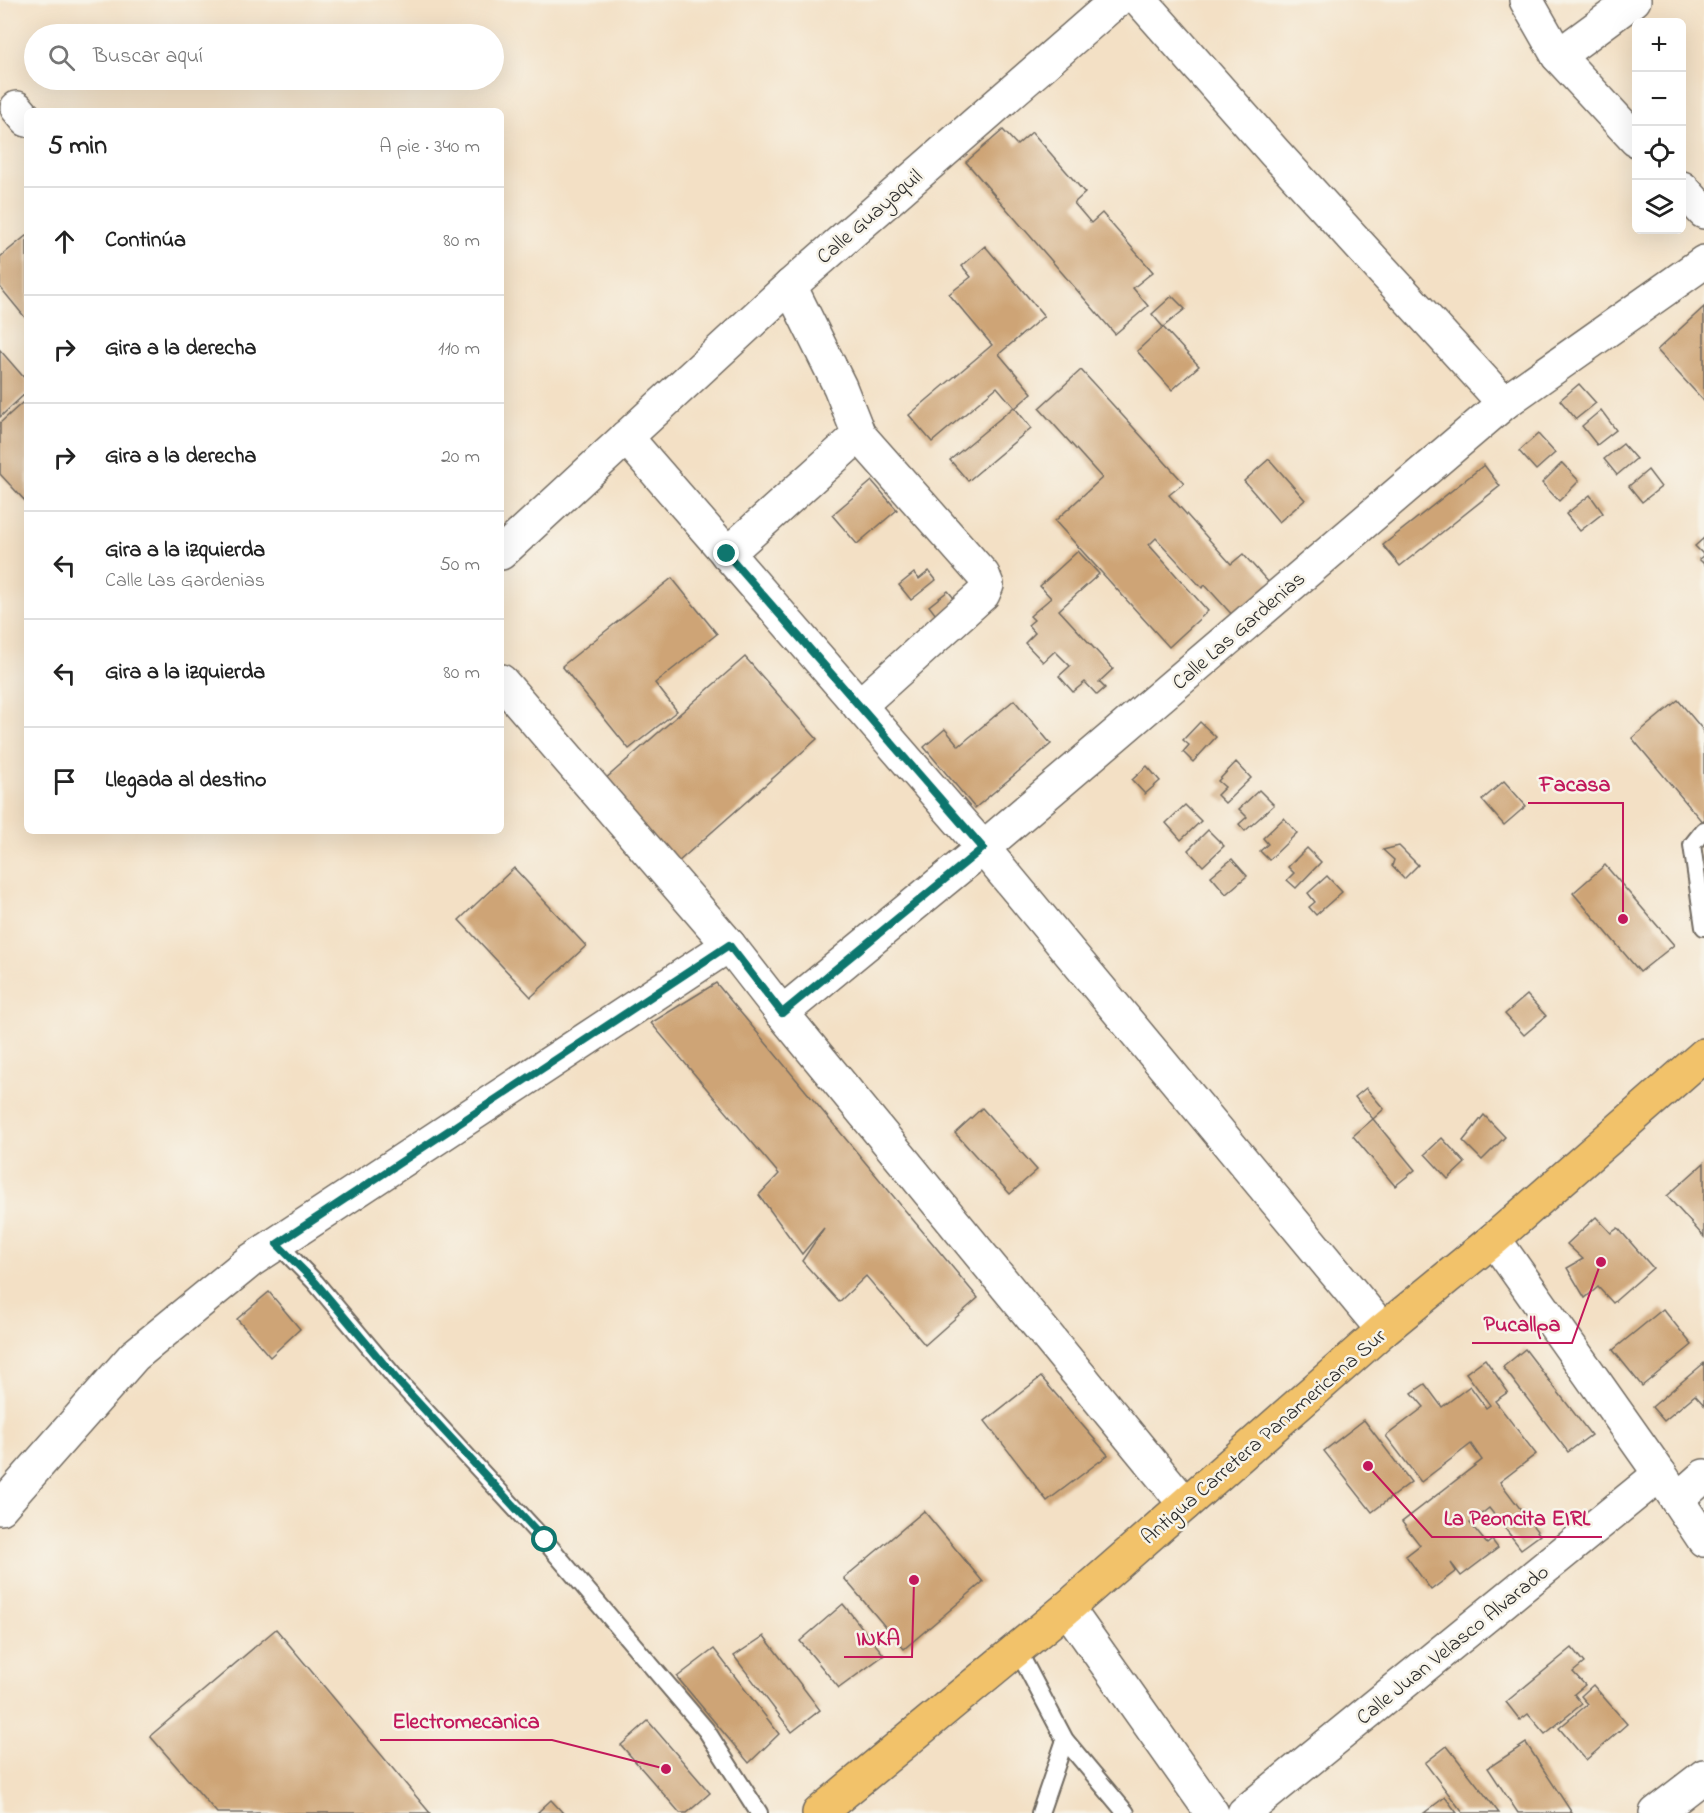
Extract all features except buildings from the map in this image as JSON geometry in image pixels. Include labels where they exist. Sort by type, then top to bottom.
[{"type":"highway","name":"Antigua Carretera Panamericana Sur","points":[[819,1813],[1066,1608],[1383,1330],[1494,1239],[1704,1055]]},
{"type":"street","name":"Calle Guayaquil","points":[[504,551],[790,286],[1117,0]]},
{"type":"street","points":[[1140,0],[1275,153],[1504,403]]},
{"type":"street","points":[[1526,0],[1558,56],[1632,136]]},
{"type":"street","points":[[1558,56],[1634,0]]},
{"type":"street","points":[[1686,192],[1704,212]]},
{"type":"street","name":"Calle Las Gardenias","points":[[782,1013],[983,848],[1504,403],[1704,262]]},
{"type":"street","points":[[790,286],[840,387],[859,435],[983,574],[987,585],[984,594],[859,706]]},
{"type":"street","points":[[727,554],[859,435]]},
{"type":"street","points":[[626,437],[983,848],[1383,1330]]},
{"type":"street","points":[[504,684],[729,945],[782,1013],[1185,1504]]},
{"type":"street","points":[[0,1508],[134,1356],[250,1261],[729,945]]},
{"type":"street","points":[[1494,1239],[1704,1540]]},
{"type":"street","name":"Calle Juan Velasco Alvarado","points":[[1244,1813],[1669,1487],[1704,1476]]},
{"type":"street","points":[[1066,1608],[1212,1813]]},
{"type":"street","points":[[1656,1813],[1704,1776]]},
{"type":"lane","points":[[1704,830],[1692,845],[1704,927]]},
{"type":"lane","points":[[277,1244],[315,1282],[398,1381],[545,1540],[691,1712],[706,1730],[759,1813]]},
{"type":"lane","points":[[1017,1649],[1065,1740],[1126,1813]]},
{"type":"lane","points":[[1040,1813],[1065,1740]]},
{"type":"place","name":"Facasa","points":[[1623,919]]},
{"type":"place","name":"Pucallpa","points":[[1601,1262]]},
{"type":"place","name":"La Peoncita EIRL","points":[[1368,1466]]},
{"type":"place","name":"INKA","points":[[914,1580]]},
{"type":"place","name":"Electromecanica","points":[[666,1769]]},
{"type":"route","points":[[545,1540],[398,1381],[315,1282],[277,1244],[729,945],[782,1013],[983,848],[727,554]]}]
